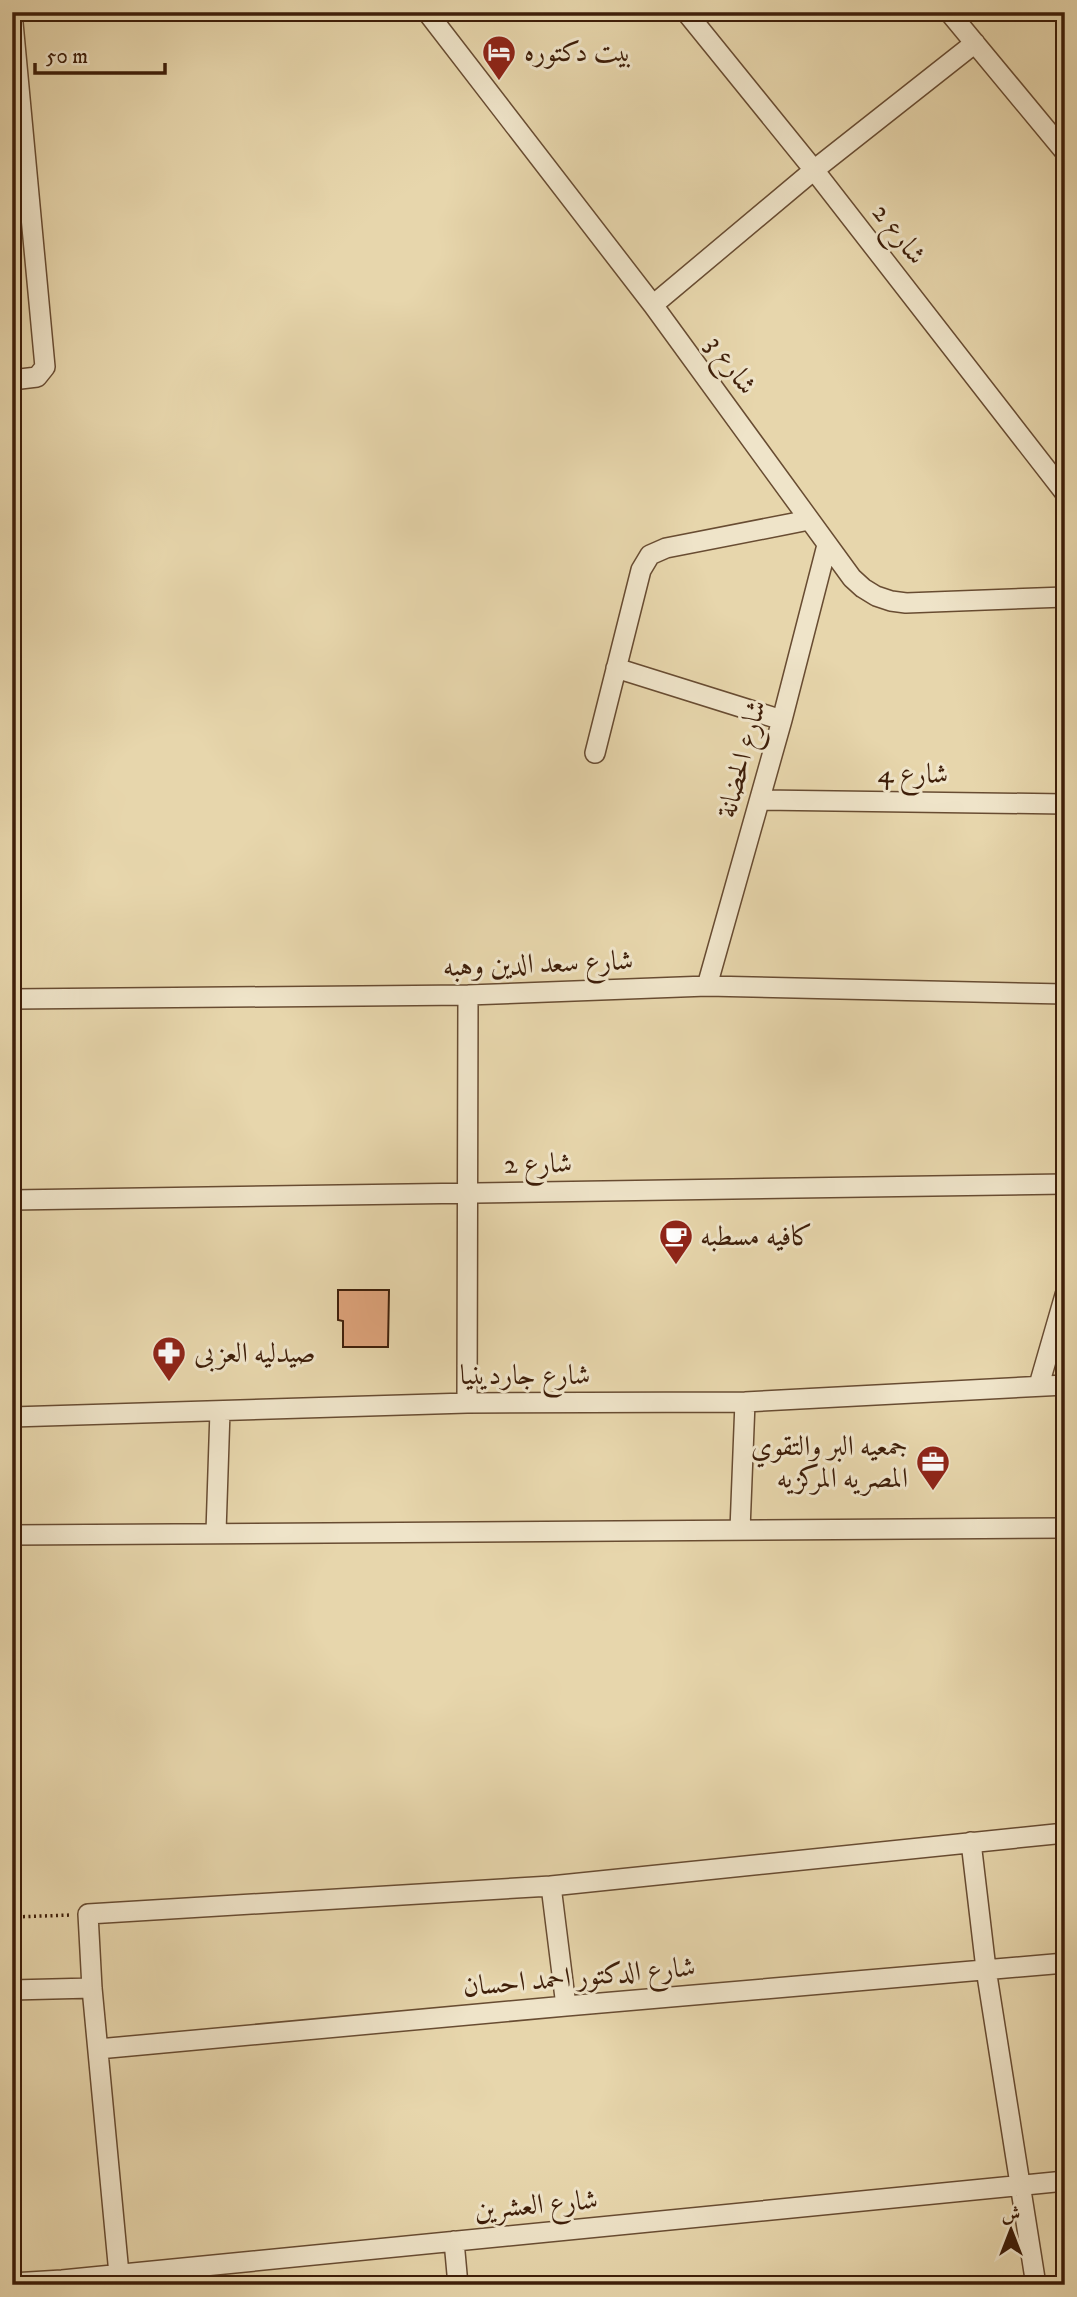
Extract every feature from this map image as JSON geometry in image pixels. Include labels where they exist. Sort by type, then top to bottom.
[{"type":"street","points":[[12,12],[45,368],[37,377],[12,380]]},
{"type":"street","name":"شارع 3","points":[[427,12],[653,305],[808,520],[863,588],[876,596],[906,603],[1065,597]]},
{"type":"street","name":"شارع 2","points":[[686,12],[814,170],[1065,494]]},
{"type":"street","points":[[949,12],[1065,152]]},
{"type":"street","points":[[653,305],[814,170],[975,43]]},
{"type":"street","points":[[595,753],[641,570],[650,555],[657,550],[808,520]]},
{"type":"street","name":"شارع الحضانة","points":[[707,986],[782,720],[827,545]]},
{"type":"street","points":[[617,668],[782,720]]},
{"type":"street","name":"شارع 4","points":[[760,800],[1065,804]]},
{"type":"street","name":"شارع سعد الدين وهبه","points":[[12,999],[468,995],[707,986],[1065,994]]},
{"type":"street","points":[[467,1403],[468,995]]},
{"type":"street","name":"شارع 2","points":[[12,1200],[1065,1184]]},
{"type":"street","points":[[1039,1385],[1065,1294]]},
{"type":"street","name":"شارع جاردينيا","points":[[12,1417],[467,1403],[745,1402],[1065,1385]]},
{"type":"street","points":[[740,1530],[745,1402]]},
{"type":"street","points":[[216,1532],[220,1411]]},
{"type":"street","points":[[12,1535],[1065,1528]]},
{"type":"street","points":[[119,2274],[92,1988],[88,1914],[551,1886],[1065,1833]]},
{"type":"street","points":[[971,1842],[986,1969],[1036,2285]]},
{"type":"street","points":[[551,1886],[566,2006]]},
{"type":"street","name":"شارع الدكتور احمد احسان","points":[[98,2049],[1065,1963]]},
{"type":"street","points":[[12,1990],[92,1988]]},
{"type":"street","name":"شارع العشرين","points":[[12,2283],[119,2274],[143,2278],[454,2241],[1065,2181]]},
{"type":"street","points":[[454,2241],[458,2285]]},
{"type":"path","points":[[12,1917],[88,1914]]},
{"type":"building","points":[[338,1290],[389,1290],[388,1347],[343,1347],[343,1321],[338,1320]]},
{"type":"place","name":"بيت دكتوره","points":[[499,82]]},
{"type":"place","name":"كافيه مسطبه","points":[[676,1266]]},
{"type":"place","name":"صيدليه العزبى","points":[[169,1383]]},
{"type":"place","name":"جمعيه البر والتقوي المصريه المركزيه","points":[[933,1492]]}]
